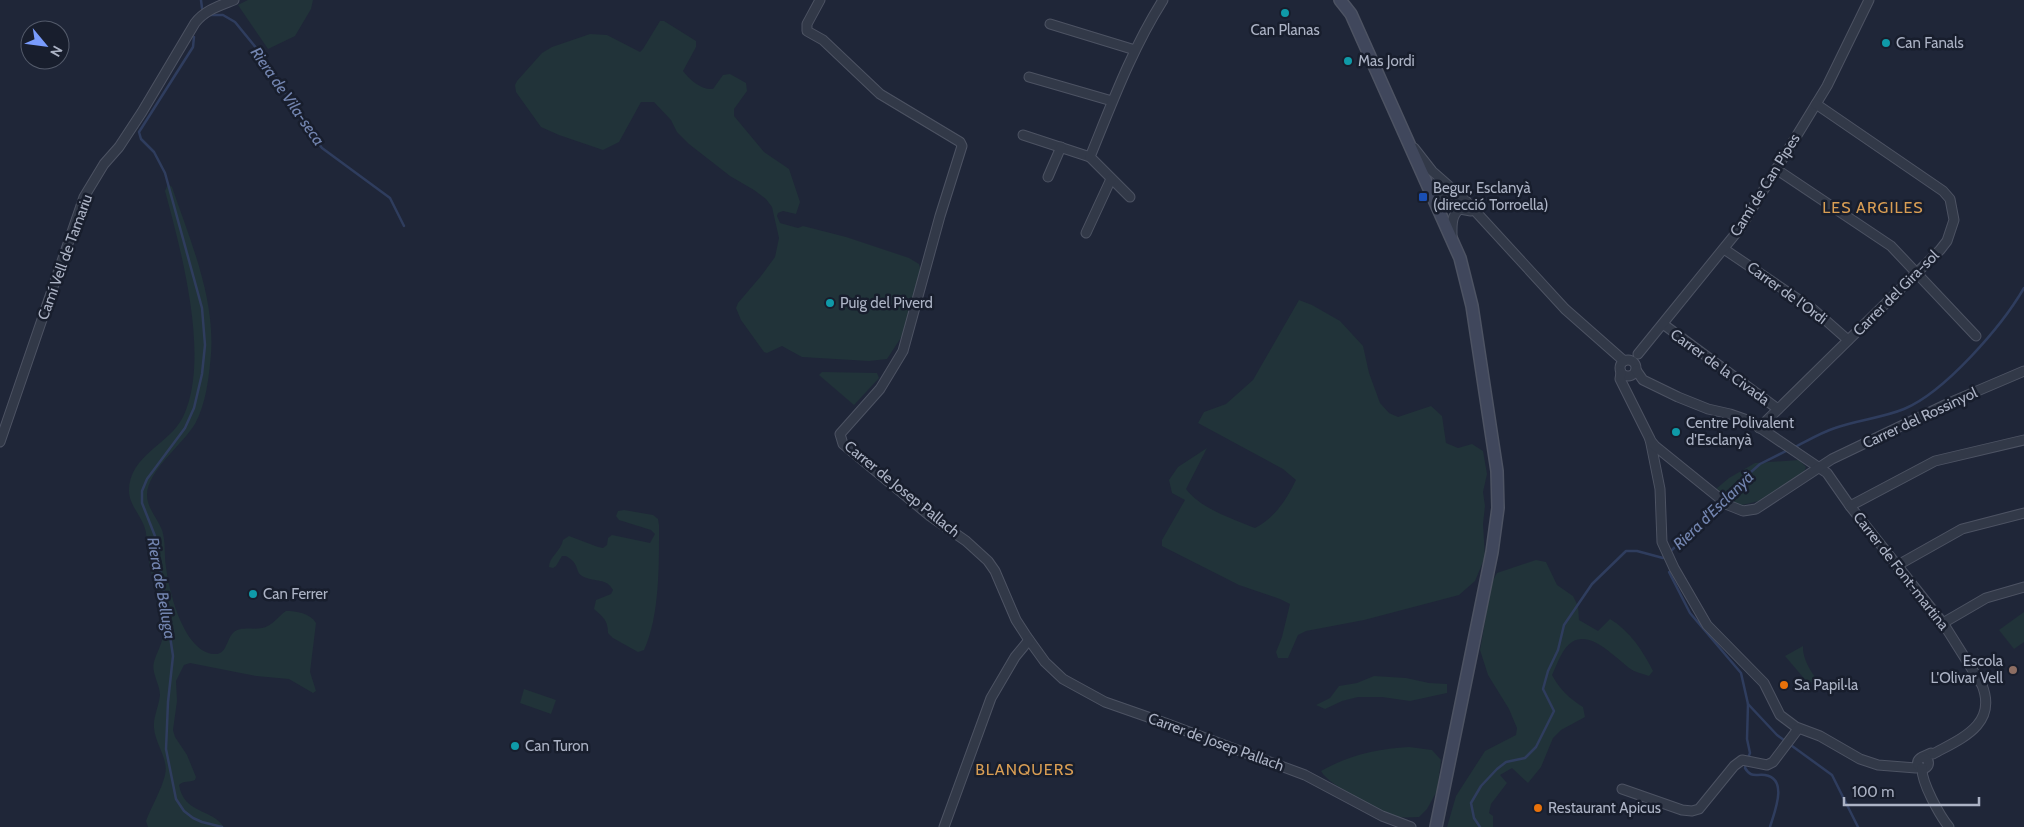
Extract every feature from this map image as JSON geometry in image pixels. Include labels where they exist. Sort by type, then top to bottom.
[{"type":"street","name":"Camí Vell de Tamariu","points":[[0,442],[69,238],[88,190],[142,112],[195,23],[208,10],[234,0]]},
{"type":"street","name":"Carrer de Josep Pallach","points":[[820,0],[807,24],[807,31],[823,40],[880,94],[960,142],[962,146],[940,216],[903,350],[880,389],[840,434],[843,444],[988,561],[995,570],[1016,620],[1045,662],[1063,679],[1105,702],[1165,722],[1297,772],[1382,816],[1411,827]]},
{"type":"street","points":[[1090,157],[1135,50],[1163,0]]},
{"type":"street","points":[[1340,0],[1351,14],[1460,258],[1472,306],[1497,471],[1498,508],[1492,552],[1436,827]]},
{"type":"street","name":"Camí de Can Pipes","points":[[1623,365],[1638,354],[1741,226],[1827,86],[1869,0]]},
{"type":"street","points":[[1050,24],[1135,50]]},
{"type":"street","points":[[1029,77],[1112,101]]},
{"type":"street","name":"Carrer del Gira-sol","points":[[1759,428],[1917,273],[1947,241],[1954,220],[1950,200],[1933,182],[1816,104]]},
{"type":"street","points":[[1023,134],[1090,157],[1130,197]]},
{"type":"street","points":[[1404,134],[1432,171],[1466,201],[1565,309],[1606,346],[1623,365],[1624,376],[1629,377],[1635,374],[1638,354]]},
{"type":"street","points":[[1048,177],[1061,147]]},
{"type":"street","points":[[1776,169],[1891,246],[1976,336]]},
{"type":"street","points":[[1086,233],[1111,179]]},
{"type":"street","points":[[1424,180],[1438,194],[1462,203],[1476,213]]},
{"type":"street","points":[[1437,209],[1436,197],[1449,187]]},
{"type":"street","points":[[1452,242],[1452,226],[1456,212],[1460,209],[1476,213]]},
{"type":"street","name":"Carrer de l'Ordi","points":[[1724,249],[1814,310],[1848,340]]},
{"type":"street","name":"Carrer de la Civada","points":[[1663,324],[1778,409]]},
{"type":"street","points":[[1637,368],[1632,360],[1623,365],[1620,379],[1650,439],[1660,496],[1660,531],[1665,550],[1690,598],[1707,625],[1764,683],[1780,715],[1788,723],[1798,729],[1820,736],[1860,759],[1878,765],[1916,768],[1925,762]]},
{"type":"street","name":"Carrer de Font-martina","points":[[1637,368],[1643,380],[1648,383],[1708,409],[1742,418],[1827,473],[1850,506],[1943,623],[1982,685],[1985,701],[1979,722],[1973,730],[1958,742],[1925,762]]},
{"type":"street","name":"Carrer del Rossinyol","points":[[1667,455],[1727,504],[1743,511],[1756,508],[1832,459],[1949,403],[2024,371]]},
{"type":"street","points":[[1650,439],[1667,455]]},
{"type":"street","points":[[1850,506],[1935,461],[2024,440]]},
{"type":"street","points":[[1656,468],[1657,456],[1660,454],[1667,455]]},
{"type":"street","points":[[1898,565],[1962,529],[2024,513]]},
{"type":"street","points":[[1943,623],[1986,598],[2024,587]]},
{"type":"street","points":[[944,827],[991,698],[1015,657],[1029,640]]},
{"type":"street","points":[[1622,789],[1682,810],[1692,811],[1699,809],[1734,766],[1748,760],[1767,765],[1773,762],[1798,729]]},
{"type":"street","points":[[1925,762],[1922,774],[1938,809],[1949,827]]},
{"type":"shaded area","points":[[248,0],[313,0],[311,9],[295,36],[268,49],[238,5]]},
{"type":"shaded area","points":[[660,21],[664,21],[696,41],[696,47],[683,71],[696,84],[704,88],[713,89],[723,75],[730,74],[746,83],[747,91],[734,109],[734,116],[764,152],[789,169],[800,202],[796,214],[783,211],[778,213],[777,216],[780,223],[798,228],[803,226],[846,237],[909,258],[919,264],[921,271],[904,333],[887,359],[869,361],[802,357],[782,346],[767,353],[764,352],[741,320],[736,308],[775,257],[779,238],[772,207],[766,199],[730,176],[689,144],[677,132],[671,120],[654,102],[641,102],[619,142],[603,150],[541,127],[516,92],[515,85],[517,81],[542,53],[552,47],[590,34],[607,35],[640,52]]},
{"type":"shaded area","points":[[168,184],[172,187],[200,269],[209,311],[211,333],[208,381],[199,416],[189,432],[159,467],[149,486],[147,495],[147,500],[163,535],[165,562],[175,605],[186,632],[194,643],[203,651],[214,654],[224,650],[231,636],[236,631],[266,627],[286,611],[307,615],[316,623],[310,672],[316,691],[313,693],[289,679],[256,676],[190,663],[184,665],[176,681],[177,701],[173,730],[175,737],[187,755],[196,777],[195,780],[179,785],[186,801],[212,816],[224,827],[148,827],[146,821],[161,787],[166,769],[154,728],[160,695],[153,666],[162,639],[163,622],[150,567],[145,528],[131,502],[129,491],[135,468],[142,459],[177,427],[183,417],[191,393],[194,366],[194,336],[190,304],[185,273],[165,191]]},
{"type":"shaded area","points":[[1299,300],[1340,321],[1363,346],[1369,373],[1380,403],[1389,413],[1398,417],[1431,406],[1442,416],[1446,443],[1458,448],[1472,444],[1483,451],[1487,474],[1483,492],[1485,506],[1483,524],[1485,557],[1475,581],[1459,595],[1364,620],[1306,631],[1298,635],[1288,658],[1278,658],[1276,652],[1282,637],[1290,604],[1239,585],[1162,546],[1162,540],[1185,500],[1172,493],[1169,480],[1178,467],[1207,448],[1186,489],[1192,496],[1209,508],[1255,528],[1274,514],[1296,480],[1283,469],[1198,423],[1204,412],[1226,404],[1253,380]]},
{"type":"shaded area","points":[[822,372],[877,373],[879,378],[854,405],[819,375]]},
{"type":"shaded area","points":[[1799,460],[1806,467],[1804,472],[1759,501],[1738,506],[1716,489],[1729,478],[1755,463]]},
{"type":"shaded area","points":[[624,510],[653,515],[658,519],[659,525],[656,606],[644,650],[638,652],[613,638],[608,633],[604,619],[594,609],[596,600],[611,594],[613,590],[610,586],[604,582],[582,576],[573,561],[566,556],[562,556],[553,568],[549,567],[563,540],[569,536],[603,548],[607,545],[608,538],[612,535],[650,543],[655,534],[651,530],[619,520],[616,516],[618,511]]},
{"type":"shaded area","points":[[1536,560],[1546,562],[1557,585],[1573,596],[1578,606],[1579,620],[1598,631],[1610,619],[1624,629],[1635,642],[1653,671],[1649,676],[1634,671],[1597,643],[1588,640],[1580,639],[1568,645],[1552,675],[1565,693],[1583,707],[1585,717],[1561,730],[1553,738],[1541,767],[1528,783],[1512,768],[1500,775],[1507,783],[1491,804],[1489,813],[1493,816],[1493,827],[1447,827],[1456,796],[1485,751],[1516,735],[1517,728],[1509,709],[1488,675],[1480,650],[1492,582],[1497,573]]},
{"type":"shaded area","points":[[2024,612],[2024,642],[2014,649],[1999,630]]},
{"type":"shaded area","points":[[1803,646],[1805,660],[1818,681],[1808,683],[1785,656]]},
{"type":"shaded area","points":[[1374,676],[1447,684],[1447,693],[1410,701],[1382,697],[1358,697],[1342,701],[1325,709],[1316,705],[1330,698],[1339,686],[1357,683]]},
{"type":"shaded area","points":[[524,689],[556,700],[551,714],[520,703]]},
{"type":"shaded area","points":[[1409,747],[1432,750],[1441,760],[1437,791],[1427,809],[1419,817],[1399,817],[1380,810],[1344,791],[1321,771],[1342,761],[1364,754],[1386,749]]},
{"type":"waterway","name":"Riera de Vila-seca","points":[[201,0],[202,8]]},
{"type":"waterway","name":"Riera de Vila-seca","points":[[210,15],[223,15],[235,22],[262,55],[308,130],[322,148],[390,198],[404,226]]},
{"type":"waterway","name":"Riera de Belluga","points":[[194,37],[193,47],[139,132],[141,139],[154,152],[165,173],[202,308],[205,345],[202,374],[194,408],[185,428],[147,479],[142,491],[142,503],[155,536],[173,656],[168,702],[166,749],[176,799],[184,811],[193,818],[222,827]]},
{"type":"waterway","name":"Riera d'Esclanyà","points":[[1793,448],[1829,430],[1896,412],[1920,400],[1954,373],[1987,339],[2002,321],[2024,288]]},
{"type":"waterway","name":"Riera d'Esclanyà","points":[[1480,827],[1474,818],[1471,803],[1481,786],[1506,762],[1525,758],[1536,747],[1554,711],[1543,689],[1548,671],[1558,650],[1564,625],[1592,584],[1626,551],[1637,551],[1663,558],[1696,528],[1733,488],[1760,464],[1788,450]]},
{"type":"waterway","points":[[1669,572],[1690,613],[1741,673],[1748,704],[1747,739],[1750,753],[1748,758]]},
{"type":"waterway","name":"Riera d'Esclanyà","points":[[1748,704],[1777,735],[1832,775],[1858,827]]},
{"type":"waterway","points":[[1746,763],[1745,768],[1749,773],[1765,775],[1772,778],[1776,783],[1778,790],[1777,805],[1770,827]]},
{"type":"place","name":"Can Planas","points":[[1285,13]]},
{"type":"place","name":"Can Fanals","points":[[1886,43]]},
{"type":"place","name":"Mas Jordi","points":[[1348,61]]},
{"type":"place","name":"Begur, Esclanyà (direcció Torroella)","points":[[1423,197]]},
{"type":"place","name":"Puig del Piverd","points":[[830,303]]},
{"type":"place","name":"Centre Polivalent d'Esclanyà","points":[[1676,432]]},
{"type":"place","name":"Can Ferrer","points":[[253,594]]},
{"type":"place","name":"Escola L'Olivar Vell","points":[[2013,670]]},
{"type":"place","name":"Sa Papil·la","points":[[1784,685]]},
{"type":"place","name":"Can Turon","points":[[515,746]]},
{"type":"place","name":"Restaurant Apicus","points":[[1538,808]]},
{"type":"district","name":"LES ARGILES","points":[[1873,207]]},
{"type":"district","name":"BLANQUERS","points":[[1025,769]]}]
